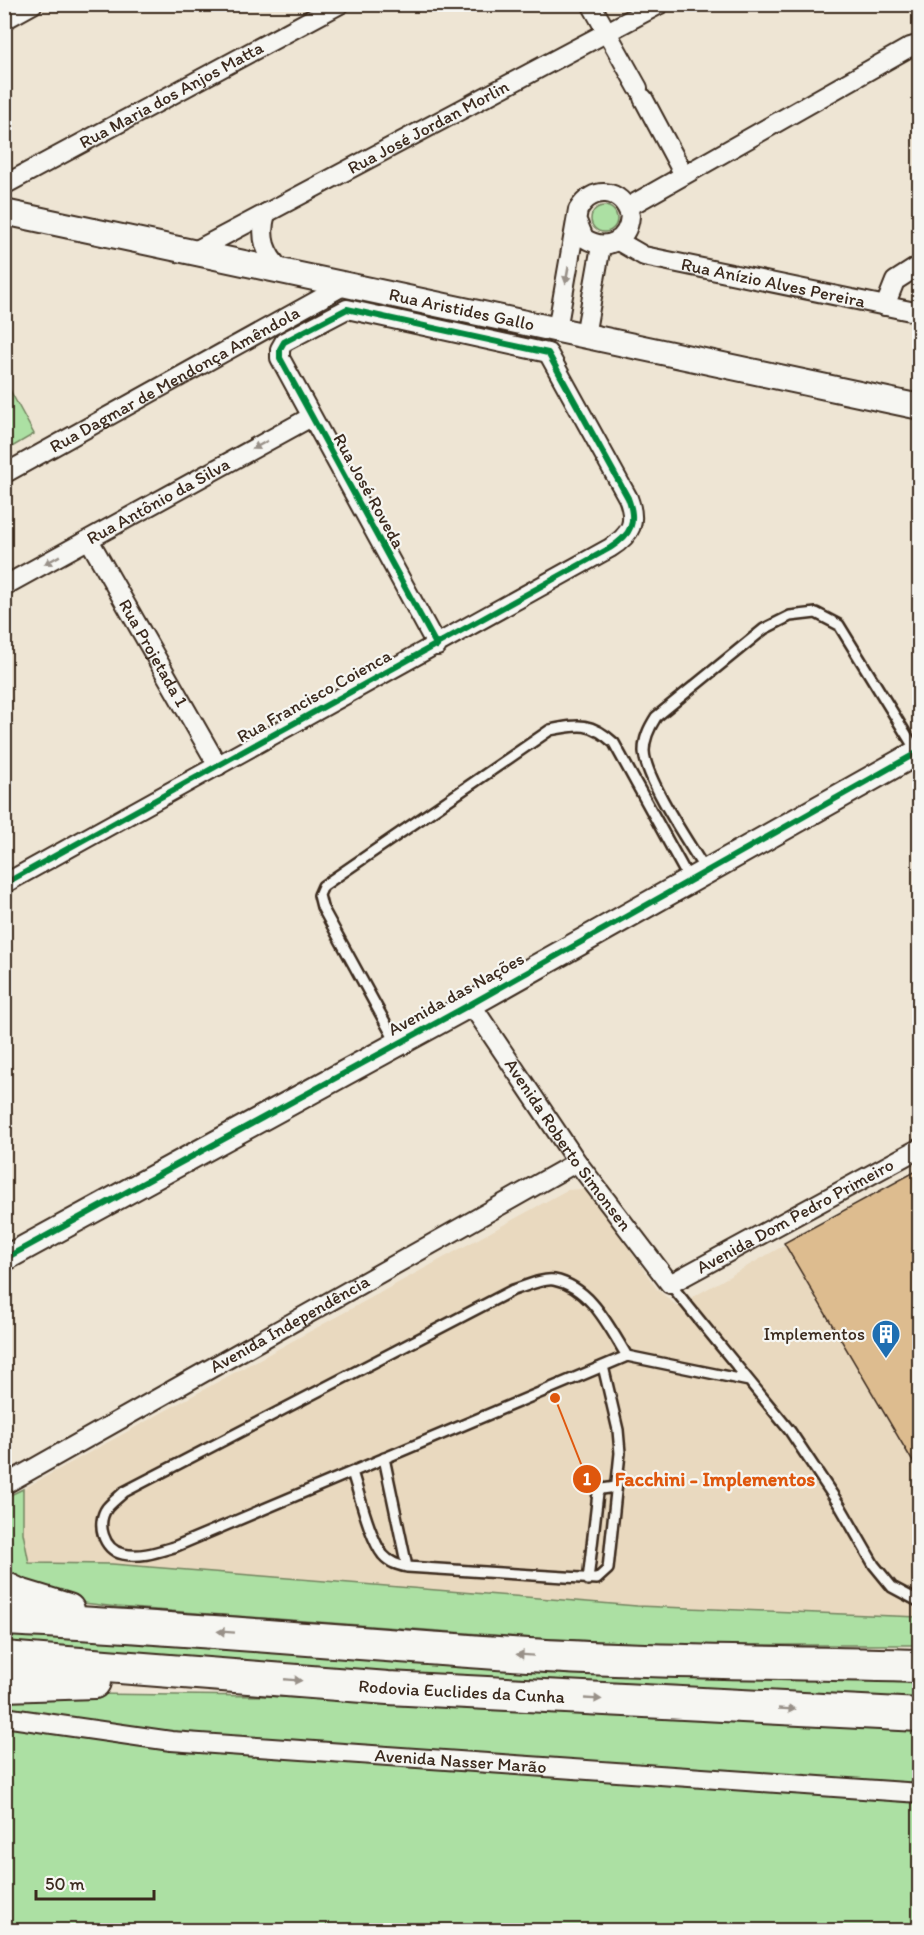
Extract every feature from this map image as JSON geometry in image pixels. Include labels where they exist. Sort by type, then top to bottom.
[{"type":"highway","points":[[4,1588],[19,1595],[118,1624]]},
{"type":"highway","points":[[4,1619],[118,1624],[529,1655],[920,1666]]},
{"type":"highway","points":[[680,1661],[920,1650]]},
{"type":"highway","name":"Rodovia Euclides da Cunha","points":[[4,1658],[388,1688],[920,1717]]},
{"type":"highway","points":[[4,1685],[261,1678]]},
{"type":"street","points":[[4,20],[33,4]]},
{"type":"street","name":"Rua Maria dos Anjos Matta","points":[[4,185],[340,4]]},
{"type":"street","points":[[591,4],[683,173]]},
{"type":"street","name":"Rua José Jordan Morlin","points":[[195,251],[660,4]]},
{"type":"street","points":[[557,330],[578,210],[591,195],[602,192],[630,201],[910,47],[920,44]]},
{"type":"street","points":[[585,336],[630,216],[630,201]]},
{"type":"street","name":"Rua Aristides Gallo","points":[[4,212],[920,407]]},
{"type":"street","points":[[266,213],[262,228],[264,245],[271,260],[282,271]]},
{"type":"street","points":[[577,221],[584,238],[618,243]]},
{"type":"street","points":[[231,260],[228,243],[238,229]]},
{"type":"street","name":"Rua Anízio Alves Pereira","points":[[618,243],[644,256],[920,313]]},
{"type":"street","points":[[885,306],[895,281],[920,265]]},
{"type":"street","name":"Rua Dagmar de Mendonça Amêndola","points":[[4,474],[345,285]]},
{"type":"street","name":"Rua José Roveda","points":[[437,646],[283,366],[280,349],[284,342],[347,309],[548,353],[628,498],[633,512],[631,527]]},
{"type":"street","name":"Rua Antônio da Silva","points":[[4,586],[311,417]]},
{"type":"street","name":"Rua Francisco Coienca","points":[[5,884],[610,548],[623,540],[631,527]]},
{"type":"street","name":"Rua Projetada 1","points":[[89,540],[218,766]]},
{"type":"street","name":"Avenida das Nações","points":[[4,1259],[471,1004],[918,752]]},
{"type":"street","name":"Avenida Roberto Simonsen","points":[[471,1004],[577,1162],[670,1284]]},
{"type":"street","name":"Avenida Dom Pedro Primeiro","points":[[670,1284],[920,1148]]},
{"type":"street","name":"Avenida Independência","points":[[4,1485],[577,1162]]},
{"type":"street","name":"Avenida Nasser Marão","points":[[4,1717],[171,1741],[920,1793]]},
{"type":"lane","points":[[698,876],[651,776],[644,753],[646,734],[656,717],[764,629],[790,616],[816,613],[839,625],[918,752]]},
{"type":"lane","points":[[397,1044],[322,907],[319,895],[323,886],[550,730],[577,725],[598,729],[614,743],[698,876]]},
{"type":"lane","points":[[627,1356],[598,1309],[576,1288],[552,1279],[513,1290],[124,1492],[107,1509],[101,1524],[106,1542],[120,1554],[144,1556],[174,1547],[627,1356],[749,1381]]},
{"type":"lane","points":[[670,1284],[790,1431],[840,1506],[874,1565],[892,1587],[920,1602]]},
{"type":"lane","points":[[352,1472],[382,1554],[392,1564],[407,1567],[597,1579],[608,1569],[620,1453],[618,1430],[603,1366]]},
{"type":"lane","points":[[384,1458],[407,1567]]},
{"type":"lane","points":[[588,1580],[598,1493],[602,1489],[616,1487]]},
{"type":"shaded area","points":[[919,1169],[919,1617],[637,1606],[112,1564],[29,1563],[23,1533],[23,1489],[567,1190],[581,1189],[590,1192],[657,1289],[677,1306]]},
{"type":"green space","points":[[604,206],[613,210],[617,219],[613,228],[604,232],[595,228],[591,219],[595,210]]},
{"type":"green space","points":[[5,381],[34,434],[5,451],[4,450]]},
{"type":"green space","points":[[23,1489],[23,1533],[29,1563],[112,1564],[637,1606],[919,1617],[919,1645],[683,1645],[533,1638],[117,1607],[50,1599],[5,1582],[4,1498]]},
{"type":"green space","points":[[4,1627],[919,1673],[919,1707],[5,1651]]},
{"type":"green space","points":[[5,1693],[263,1696],[919,1731],[919,1786],[182,1733],[5,1711]]},
{"type":"green space","points":[[4,1722],[919,1801],[919,1930],[5,1930]]},
{"type":"building","name":"Implementos","points":[[920,1169],[920,1474],[784,1243]]},
{"type":"cycle path","points":[[4,884],[610,548],[623,538],[631,527],[632,514],[628,498],[548,353],[347,309],[284,342],[280,349],[280,358],[437,646]]},
{"type":"cycle path","points":[[4,1259],[471,1004],[920,751]]},
{"type":"place","name":"Implementos","points":[[886,1360]]},
{"type":"place","name":"Facchini - Implementos","points":[[555,1398]]}]
